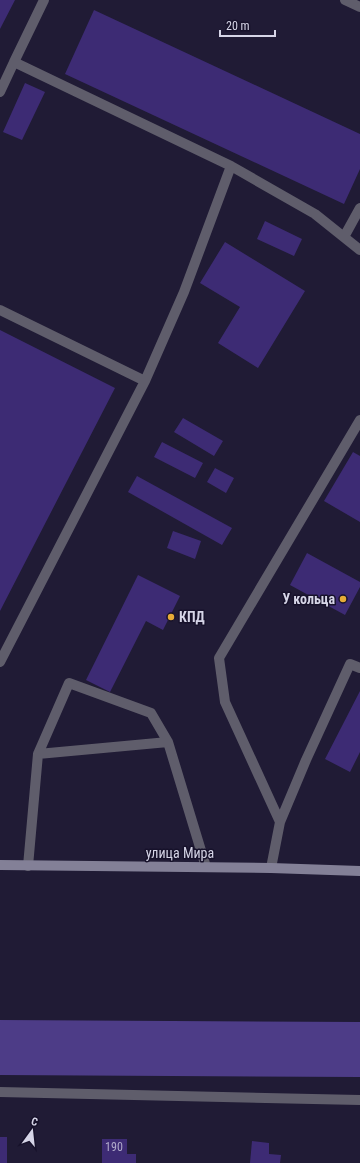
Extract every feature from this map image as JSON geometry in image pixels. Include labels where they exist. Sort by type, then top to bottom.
[{"type":"main road","name":"улица Мира","points":[[0,865],[271,868],[360,871]]},
{"type":"street","points":[[0,92],[44,0]]},
{"type":"street","points":[[345,0],[360,7]]},
{"type":"street","points":[[14,62],[231,166],[315,214],[360,250]]},
{"type":"street","points":[[0,662],[145,381],[184,292],[231,166]]},
{"type":"street","points":[[344,237],[360,208]]},
{"type":"street","points":[[0,310],[145,381]]},
{"type":"street","points":[[280,822],[225,702],[219,658],[360,420]]},
{"type":"street","points":[[271,868],[280,822],[306,760],[350,664],[360,668]]},
{"type":"street","points":[[28,866],[38,754],[69,683],[151,713],[168,742],[206,867]]},
{"type":"street","points":[[38,754],[168,742]]},
{"type":"street","points":[[0,1092],[360,1100]]},
{"type":"shaded area","points":[[0,1020],[360,1022],[360,1077],[0,1075]]},
{"type":"building","points":[[0,0],[15,0],[0,29]]},
{"type":"building","points":[[94,10],[360,134],[360,169],[344,204],[65,74]]},
{"type":"building","points":[[25,83],[45,92],[22,140],[3,132]]},
{"type":"building","points":[[265,221],[302,239],[294,256],[257,239]]},
{"type":"building","points":[[225,242],[305,291],[258,368],[218,343],[240,307],[200,283]]},
{"type":"building","points":[[0,330],[115,388],[0,611]]},
{"type":"building","points":[[183,418],[223,441],[214,456],[174,432]]},
{"type":"building","points":[[162,442],[203,463],[195,478],[154,457]]},
{"type":"building","points":[[353,452],[360,456],[360,522],[324,501]]},
{"type":"building","points":[[215,468],[234,478],[226,493],[207,482]]},
{"type":"building","points":[[137,476],[232,528],[222,545],[128,492]]},
{"type":"building","points":[[173,531],[201,541],[195,559],[167,548]]},
{"type":"building","points":[[307,553],[360,582],[360,587],[345,615],[290,585]]},
{"type":"building","points":[[138,575],[180,596],[163,630],[146,621],[110,692],[86,680]]},
{"type":"building","points":[[360,691],[360,752],[350,772],[325,759]]},
{"type":"building","points":[[0,1137],[7,1137],[7,1163],[0,1163]]},
{"type":"building","points":[[102,1139],[127,1139],[127,1154],[136,1154],[136,1163],[102,1163]]},
{"type":"building","points":[[252,1141],[269,1143],[269,1154],[281,1155],[280,1163],[250,1163]]},
{"type":"place","name":"У кольца","points":[[343,599]]},
{"type":"place","name":"КПД","points":[[171,617]]}]
